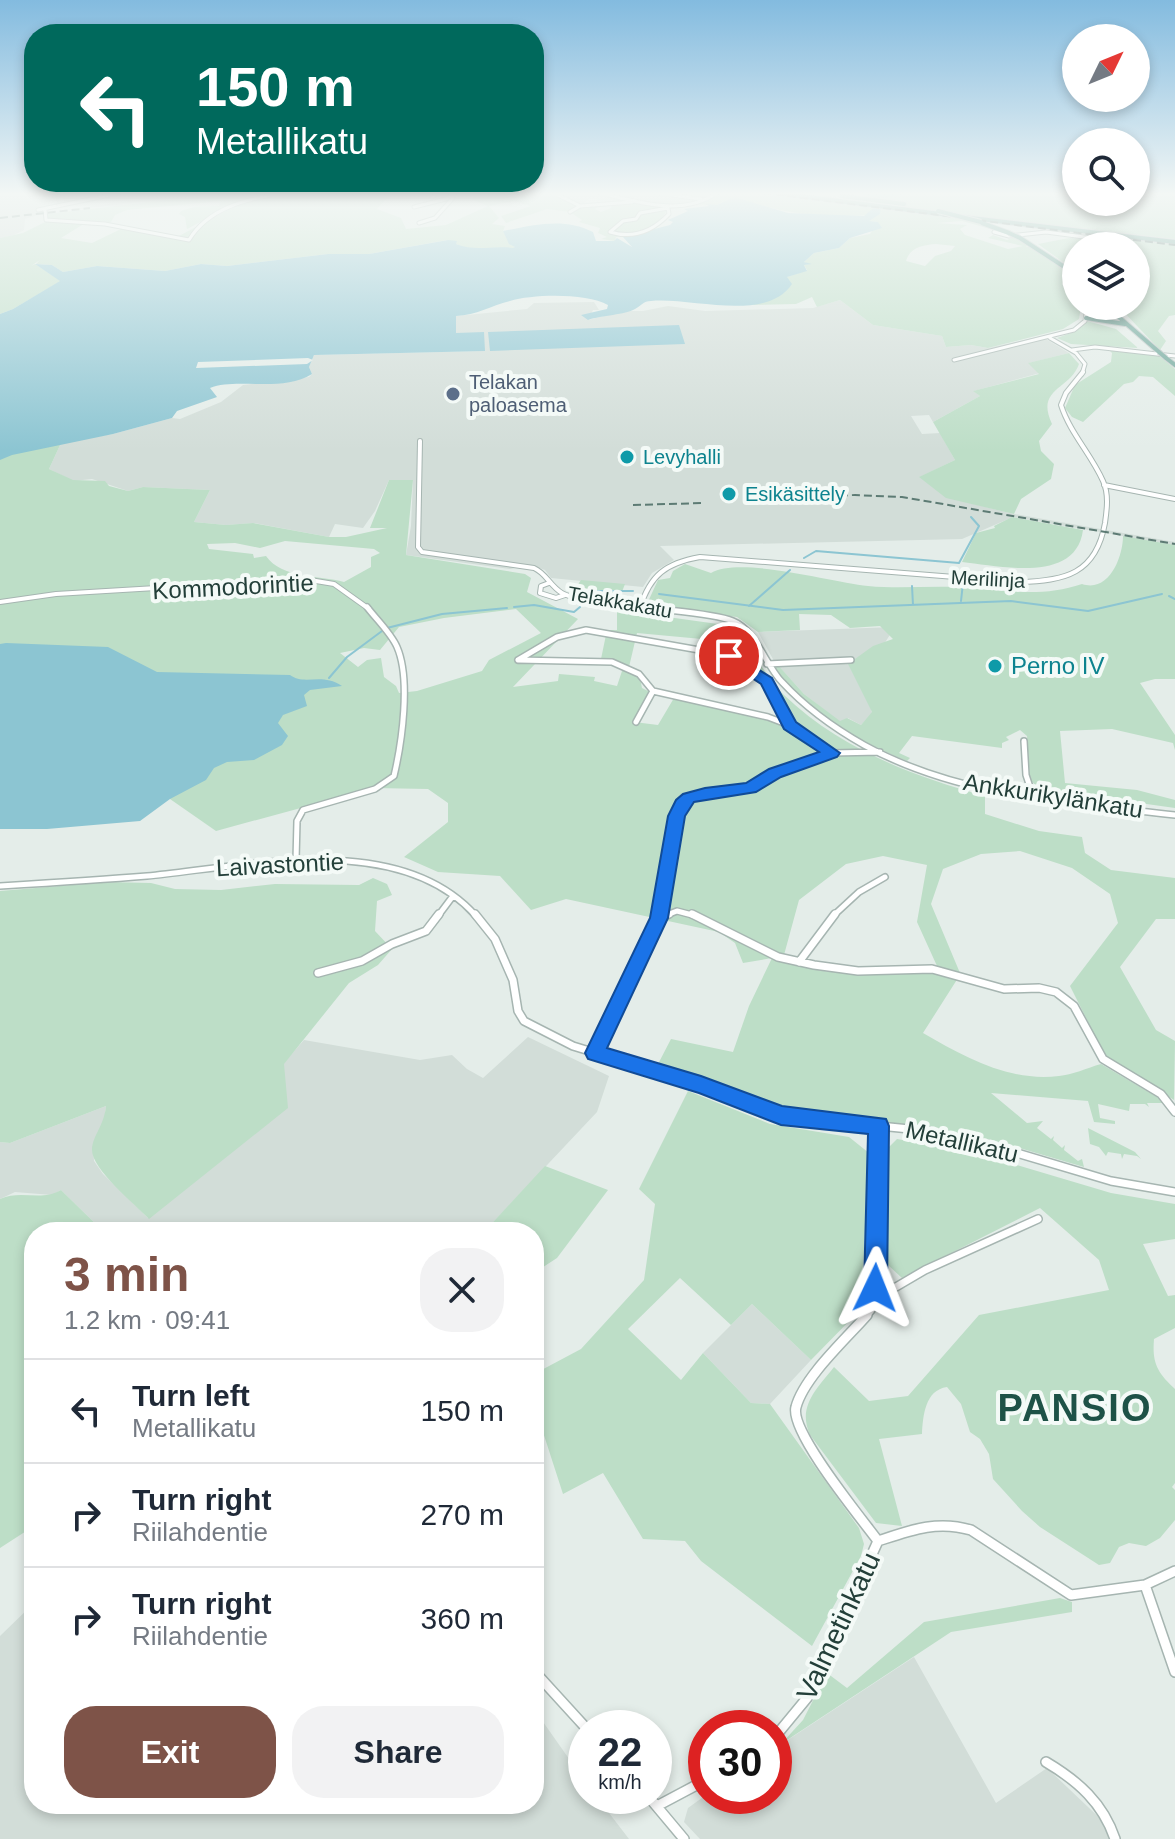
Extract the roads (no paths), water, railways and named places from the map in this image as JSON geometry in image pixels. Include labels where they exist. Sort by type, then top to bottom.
[{"type":"main road","points":[[1098,320],[1128,325]]},
{"type":"main road","points":[[1122,320],[1175,365]]},
{"type":"main road","points":[[1128,320],[1141,337]]},
{"type":"street","points":[[954,360],[1050,338],[1074,330],[1084,320]]},
{"type":"street","points":[[1050,338],[1071,350],[1095,347],[1175,356]]},
{"type":"street","name":"Merilinja","points":[[640,608],[646,586],[654,574],[672,564],[700,557],[1003,582],[1062,578],[1086,567],[1099,552],[1108,502],[1104,485],[1062,408],[1064,391],[1085,369],[1082,359],[1071,350]]},
{"type":"street","name":"Telakkakatu","points":[[420,441],[419,549],[426,553],[534,568],[543,572],[549,583],[565,595],[724,618],[747,631]]},
{"type":"street","points":[[1104,485],[1175,499]]},
{"type":"street","name":"Kommodorintie","points":[[0,602],[40,595],[119,593],[304,579],[334,584],[364,603],[393,639],[400,655],[404,691],[397,768],[388,783],[375,789],[303,810],[297,821],[296,860]]},
{"type":"street","points":[[549,583],[541,586],[540,593],[556,598],[565,595]]},
{"type":"street","points":[[790,725],[767,681],[739,661],[716,652],[648,643],[586,630],[557,637],[518,660],[612,662],[639,674],[653,691],[768,717],[790,725],[832,753]]},
{"type":"street","name":"Ankkurikylänkatu","points":[[747,631],[782,683],[816,713],[880,752],[943,777],[1034,799],[1175,815]]},
{"type":"street","points":[[767,664],[851,660]]},
{"type":"street","points":[[636,722],[653,691]]},
{"type":"street","points":[[1024,741],[1026,775],[1034,799]]},
{"type":"street","points":[[595,1053],[659,918],[676,816],[689,798],[750,788],[775,773],[832,753],[880,752]]},
{"type":"street","name":"Laivastontie","points":[[0,886],[145,876],[296,860],[346,860],[382,865],[415,876],[453,896],[473,912],[495,939],[513,980],[518,1011],[524,1021]]},
{"type":"street","points":[[799,962],[837,911],[864,887],[885,877]]},
{"type":"street","points":[[318,973],[345,968],[426,931],[453,896]]},
{"type":"street","points":[[659,918],[677,911],[688,912],[778,957],[799,962],[858,971],[932,969],[1004,989],[1039,988],[1056,992],[1069,1000],[1103,1059],[1161,1094],[1175,1112]]},
{"type":"street","name":"Metallikatu","points":[[524,1021],[544,1033],[595,1053],[701,1085],[781,1116],[965,1139],[1085,1175],[1175,1192]]},
{"type":"street","points":[[878,1541],[801,1435],[794,1411],[801,1392],[871,1310],[875,1288],[879,1126]]},
{"type":"street","points":[[875,1288],[896,1287],[1038,1219]]},
{"type":"street","name":"Valmetinkatu","points":[[792,1716],[807,1698],[878,1541],[931,1523],[952,1523],[971,1530],[1071,1595],[1145,1585],[1175,1571]]},
{"type":"street","points":[[1145,1585],[1175,1672]]},
{"type":"street","points":[[544,1682],[570,1710]]},
{"type":"street","points":[[1046,1762],[1072,1778],[1094,1798],[1115,1839]]},
{"type":"street","points":[[664,1814],[684,1839]]},
{"type":"water","points":[[57,279],[788,279],[792,284],[780,296],[765,303],[727,306],[648,301],[631,311],[588,320],[581,315],[607,309],[608,305],[574,297],[520,299],[456,316],[456,333],[484,332],[485,351],[314,355],[309,367],[312,374],[300,380],[221,385],[210,388],[217,397],[177,411],[172,418],[0,460],[0,314],[60,281]]},
{"type":"water","points":[[679,325],[685,344],[490,351],[488,332]]},
{"type":"water","points":[[0,644],[108,647],[157,672],[290,675],[327,680],[342,686],[310,690],[304,695],[307,706],[283,715],[278,723],[288,736],[282,745],[254,760],[227,762],[214,768],[206,780],[170,799],[140,821],[47,829],[0,829]]},
{"type":"waterway","points":[[804,558],[816,551],[959,563],[979,526],[971,517]]},
{"type":"waterway","points":[[749,606],[790,570]]},
{"type":"waterway","points":[[961,601],[963,583]]},
{"type":"waterway","points":[[912,586],[913,605]]},
{"type":"waterway","points":[[586,595],[589,591],[633,591]]},
{"type":"waterway","points":[[659,594],[749,606]]},
{"type":"waterway","points":[[913,605],[1011,601],[1088,611],[1162,594]]},
{"type":"waterway","points":[[1169,596],[1175,599]]},
{"type":"waterway","points":[[514,607],[534,605],[574,612],[580,607]]},
{"type":"waterway","points":[[749,606],[783,610],[913,605]]},
{"type":"waterway","points":[[387,628],[442,614],[507,608]]},
{"type":"waterway","points":[[329,678],[347,657],[382,631]]},
{"type":"railway","points":[[756,499],[855,495],[902,497],[1175,544]]},
{"type":"railway","points":[[633,505],[705,503]]},
{"type":"place","name":"Telakan paloasema","points":[[453,394]]},
{"type":"place","name":"Levyhalli","points":[[627,457]]},
{"type":"place","name":"Esikäsittely","points":[[729,494]]},
{"type":"place","name":"Perno IV","points":[[995,666]]},
{"type":"district","name":"PANSIO","points":[[1075,1408]]}]
